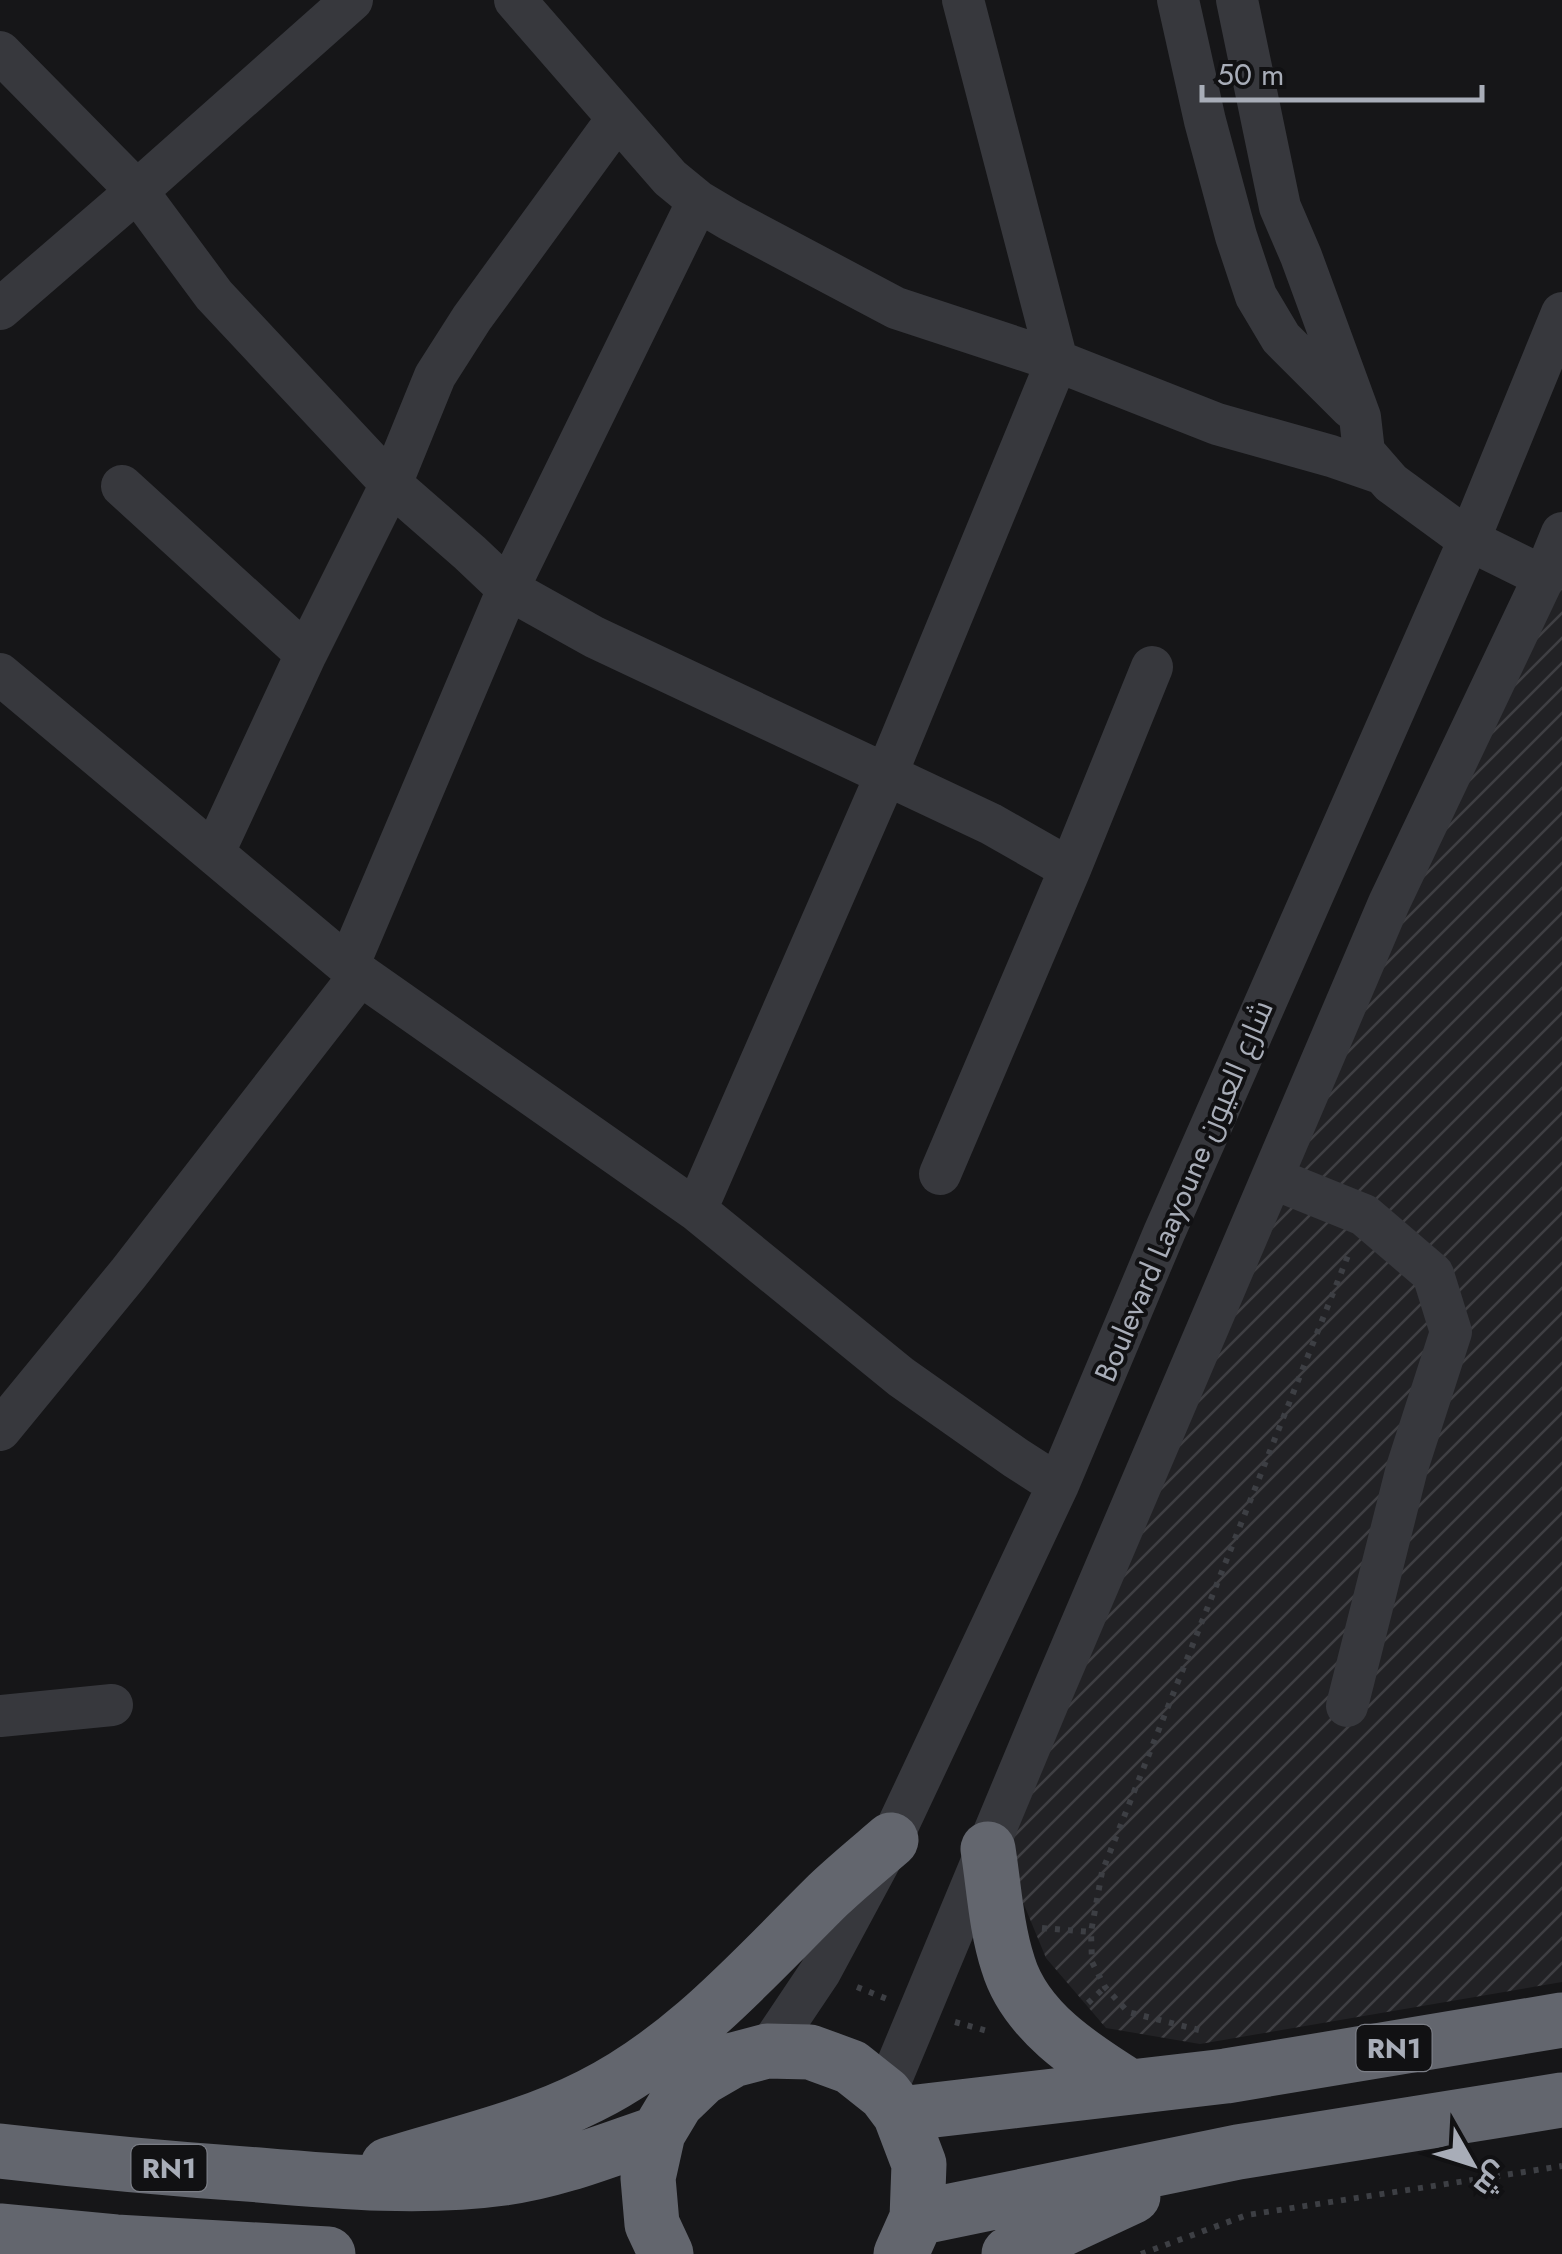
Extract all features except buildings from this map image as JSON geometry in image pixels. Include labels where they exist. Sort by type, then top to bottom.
[{"type":"highway","points":[[338,2182],[548,2114],[590,2096],[634,2070],[701,2020],[830,1892],[891,1840]]},
{"type":"highway","points":[[988,1849],[1008,1966],[1020,1992],[1040,2019],[1080,2055],[1130,2088]]},
{"type":"highway","name":"RN1","points":[[893,2104],[1130,2088],[1226,2076],[1562,2020]]},
{"type":"highway","points":[[666,2254],[652,2224],[648,2178],[658,2133],[676,2103],[702,2078],[733,2060],[767,2051],[810,2052],[851,2067],[893,2104],[919,2164],[909,2236],[1238,2152],[1562,2100]]},
{"type":"highway","name":"RN1","points":[[0,2151],[102,2164],[338,2182],[451,2182],[507,2178],[562,2165],[658,2133]]},
{"type":"highway","points":[[1009,2254],[1238,2152]]},
{"type":"highway","points":[[0,2231],[328,2254]]},
{"type":"street","points":[[0,308],[352,0]]},
{"type":"street","points":[[515,0],[670,178],[698,201],[896,308],[1057,361],[1217,424],[1383,474]]},
{"type":"street","points":[[696,1210],[888,773],[1057,361],[963,0]]},
{"type":"street","points":[[1178,0],[1210,140],[1256,296],[1281,338],[1360,417]]},
{"type":"street","points":[[1238,0],[1280,207],[1360,417],[1364,452],[1391,483],[1468,540],[1544,576]]},
{"type":"street","points":[[0,52],[138,191],[214,295],[390,484],[508,590],[594,636],[991,824],[1070,869]]},
{"type":"street","points":[[214,852],[390,484],[436,376],[472,318],[617,118]]},
{"type":"street","points":[[0,1430],[128,1274],[354,971],[508,590],[698,201]]},
{"type":"street","name":"Boulevard Laayoune شارع العيون","points":[[767,2051],[820,1972],[891,1840],[1058,1485],[1164,1233],[1468,540],[1562,313]]},
{"type":"street","points":[[122,486],[306,654]]},
{"type":"street","points":[[893,2104],[988,1849],[1050,1698],[1388,904],[1562,533]]},
{"type":"street","points":[[940,1174],[1152,667]]},
{"type":"street","points":[[0,674],[354,971],[696,1210],[902,1377],[1058,1485]]},
{"type":"street","points":[[1272,1178],[1364,1215],[1433,1274],[1450,1332],[1407,1468],[1347,1706]]},
{"type":"street","points":[[0,1716],[112,1705]]},
{"type":"path","points":[[1205,2032],[1128,2012],[1105,1986],[1092,1962],[1091,1932],[1102,1872],[1364,1215]]},
{"type":"path","points":[[1141,2254],[1247,2215],[1562,2166]]},
{"type":"shaded area","points":[[1562,511],[1562,1982],[1200,2044],[1106,2028],[1046,1958],[994,1832]]}]
